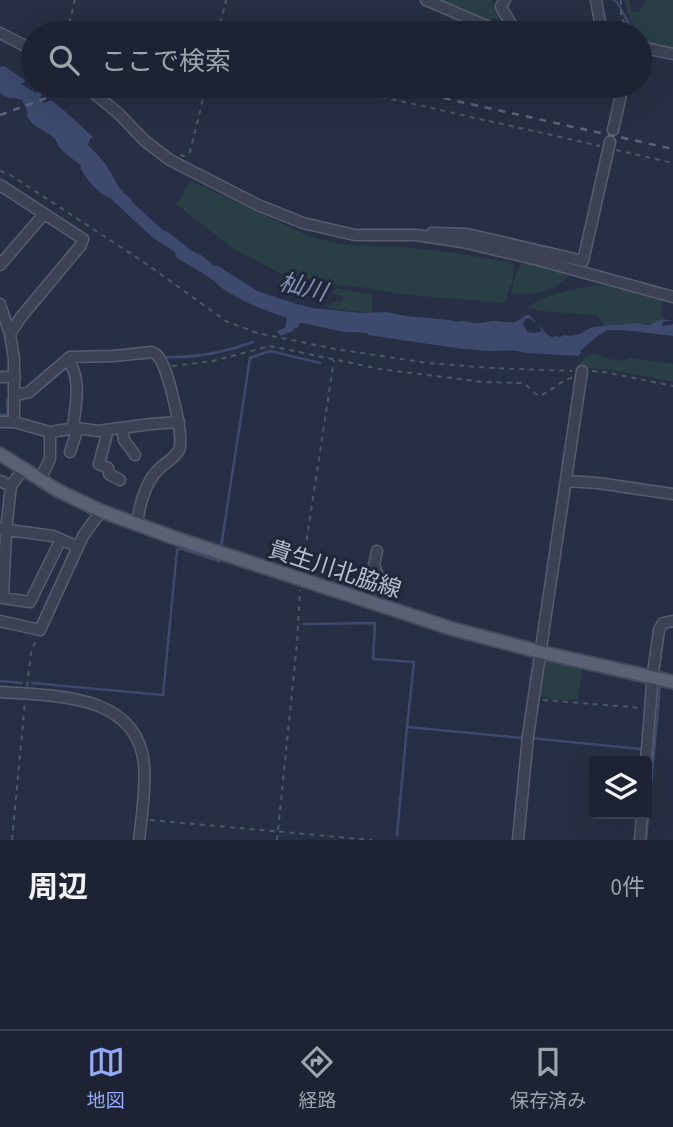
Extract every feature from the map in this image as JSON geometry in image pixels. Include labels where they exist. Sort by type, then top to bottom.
[{"type":"main road","name":"貴生川北脇線","points":[[0,454],[40,480],[101,511],[137,525],[490,640],[673,682]]},
{"type":"street","points":[[426,0],[475,21]]},
{"type":"street","points":[[505,0],[501,6],[509,21]]},
{"type":"street","points":[[596,0],[600,21]]},
{"type":"street","points":[[0,33],[21,44]]},
{"type":"street","points":[[652,50],[673,54]]},
{"type":"street","points":[[100,98],[145,141],[170,160],[258,205],[303,223],[355,234],[416,235],[462,242],[673,298]]},
{"type":"street","points":[[613,130],[620,98]]},
{"type":"street","points":[[416,235],[437,232],[467,234],[583,261],[610,145]]},
{"type":"street","points":[[1,186],[83,239],[10,334]]},
{"type":"street","points":[[0,265],[44,214]]},
{"type":"street","points":[[0,304],[10,334],[14,359],[14,422]]},
{"type":"street","points":[[15,399],[29,392],[70,357],[152,352],[157,355],[164,367],[180,422],[180,448],[153,476],[140,503],[137,525]]},
{"type":"street","points":[[67,359],[74,367],[77,385],[75,429],[70,452]]},
{"type":"street","points":[[518,840],[527,736],[581,375]]},
{"type":"street","points":[[0,377],[15,377]]},
{"type":"street","points":[[0,422],[14,422],[50,432],[75,429],[98,431],[180,422]]},
{"type":"street","points":[[122,428],[124,440],[135,455]]},
{"type":"street","points":[[108,430],[99,464],[108,468],[109,474],[120,480]]},
{"type":"street","points":[[40,480],[50,459],[50,432]]},
{"type":"street","points":[[23,469],[11,486],[3,530],[4,598],[30,602],[61,539]]},
{"type":"street","points":[[0,481],[11,486]]},
{"type":"street","points":[[566,481],[673,494]]},
{"type":"street","points":[[0,621],[40,630],[83,536],[101,511]]},
{"type":"street","points":[[3,530],[52,536],[78,547]]},
{"type":"street","points":[[377,551],[374,565],[380,581],[380,606]]},
{"type":"street","points":[[646,756],[653,677],[661,625],[663,622],[673,621]]},
{"type":"street","points":[[0,692],[96,704],[125,722],[142,751],[144,767],[139,840]]},
{"type":"street","points":[[640,840],[642,819]]},
{"type":"path","points":[[70,21],[75,0]]},
{"type":"path","points":[[221,21],[226,0]]},
{"type":"path","points":[[621,0],[623,21]]},
{"type":"path","points":[[179,155],[184,156],[190,152],[203,98]]},
{"type":"path","points":[[389,98],[610,145],[673,163]]},
{"type":"path","points":[[0,171],[9,174],[145,263],[226,321],[257,333],[427,363],[581,375]]},
{"type":"path","points":[[164,367],[213,361],[270,346],[420,375],[521,383],[538,396],[572,377],[605,372],[673,386]]},
{"type":"path","points":[[277,840],[297,643],[298,605],[334,360]]},
{"type":"path","points":[[12,840],[31,653],[40,630]]},
{"type":"path","points":[[534,697],[578,704],[650,708]]},
{"type":"path","points":[[141,819],[372,840]]},
{"type":"shaded area","points":[[436,0],[493,0],[501,17],[489,21]]},
{"type":"shaded area","points":[[625,0],[629,0],[631,12],[640,11],[645,0],[673,0],[673,51],[652,44],[652,21],[631,21]]},
{"type":"shaded area","points":[[191,181],[311,237],[346,245],[449,252],[514,263],[513,279],[505,303],[409,295],[293,280],[235,250],[176,204]]},
{"type":"shaded area","points":[[522,263],[540,264],[569,275],[556,286],[543,291],[511,293],[516,273]]},
{"type":"shaded area","points":[[602,285],[662,300],[661,313],[666,322],[605,327],[597,315],[540,311],[527,307],[554,295]]},
{"type":"shaded area","points":[[339,289],[371,294],[371,313],[328,308],[329,304],[344,300],[342,296],[331,291]]},
{"type":"shaded area","points":[[594,353],[616,360],[629,358],[673,364],[673,382],[609,369],[579,368],[581,361]]},
{"type":"shaded area","points":[[544,655],[583,665],[578,699],[557,700],[538,694]]},
{"type":"water","points":[[4,66],[21,78],[21,98],[40,98],[44,103],[51,100],[93,137],[88,145],[106,165],[119,187],[163,230],[214,266],[257,291],[313,308],[361,313],[386,312],[456,322],[512,322],[530,315],[536,323],[529,318],[525,319],[523,325],[528,332],[542,331],[539,326],[553,338],[580,334],[592,327],[637,323],[649,325],[662,319],[673,321],[664,321],[662,324],[673,324],[673,336],[608,330],[580,351],[578,356],[462,349],[367,333],[342,332],[300,323],[298,328],[280,336],[277,331],[285,328],[287,318],[263,310],[224,290],[176,257],[175,252],[153,238],[110,198],[97,190],[80,168],[82,166],[61,150],[54,138],[29,119],[22,100],[0,93],[0,67]]},
{"type":"waterway","points":[[614,0],[627,21]]},
{"type":"waterway","points":[[652,44],[663,47]]},
{"type":"waterway","points":[[167,357],[210,354],[253,342]]},
{"type":"waterway","points":[[221,547],[250,358],[270,351],[320,363]]},
{"type":"waterway","points":[[73,362],[150,358]]},
{"type":"waterway","points":[[16,401],[31,397],[68,366]]},
{"type":"waterway","points":[[0,415],[8,415],[7,400],[10,401]]},
{"type":"waterway","points":[[32,683],[163,695],[177,550],[179,548],[219,559]]},
{"type":"waterway","points":[[304,624],[375,623],[373,659],[414,662],[407,727]]},
{"type":"waterway","points":[[0,681],[22,683]]},
{"type":"waterway","points":[[646,840],[660,686]]},
{"type":"waterway","points":[[397,835],[407,727],[522,738]]},
{"type":"waterway","points":[[530,738],[641,749]]},
{"type":"railway","points":[[0,115],[46,98]]},
{"type":"railway","points":[[443,98],[673,149]]},
{"type":"water label","name":"杣川","points":[[303,287]]}]
